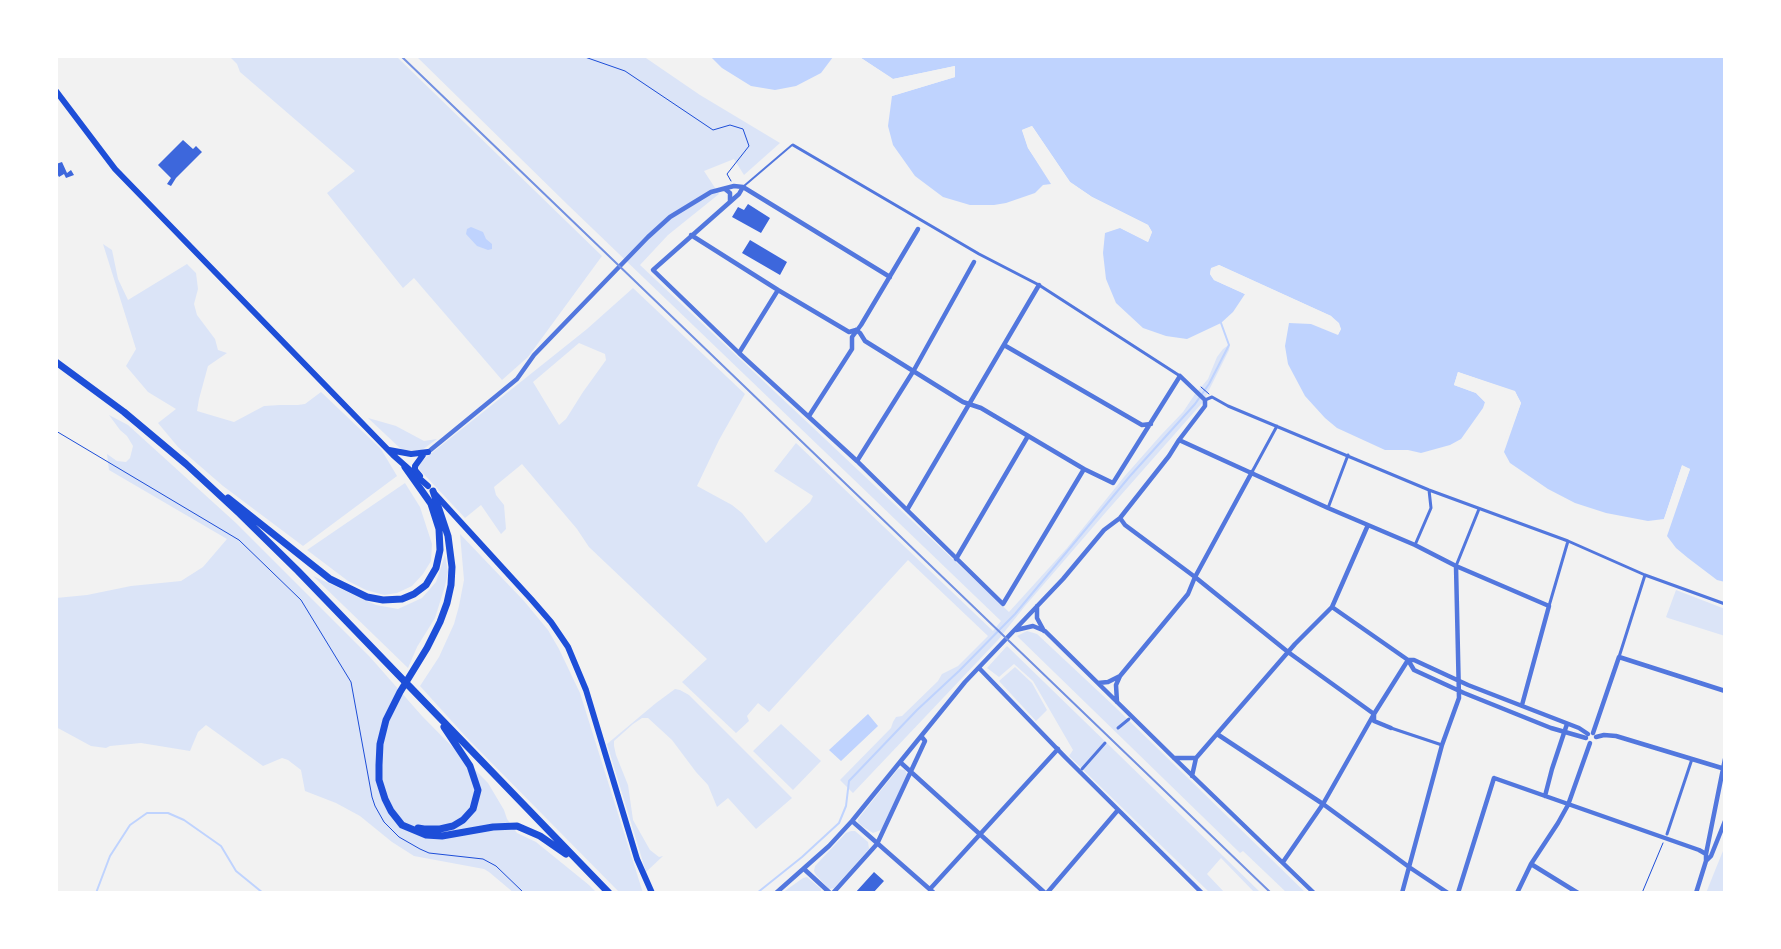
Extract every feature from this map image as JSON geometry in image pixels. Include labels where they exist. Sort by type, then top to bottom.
[{"type":"highway","points":[[56,362],[124,412],[210,485],[298,571],[609,893]]},
{"type":"highway","points":[[403,465],[444,522]]},
{"type":"highway","points":[[210,485],[242,507],[330,579],[367,597],[383,600],[402,599],[414,594],[426,585],[436,568],[440,550],[439,529],[431,504]]},
{"type":"highway","points":[[431,489],[448,536],[452,567],[451,585],[447,603],[428,648],[400,692],[386,720],[380,744],[379,780],[385,799],[391,811],[402,825],[426,835],[442,836],[493,827],[517,826],[540,836],[575,859]]},
{"type":"highway","points":[[402,825],[424,830],[440,829],[453,826],[463,820],[473,809],[478,790],[470,766],[436,714]]},
{"type":"main road","points":[[56,91],[115,169],[403,465],[431,489]]},
{"type":"main road","points":[[389,450],[411,454],[426,454]]},
{"type":"main road","points":[[403,465],[407,455],[411,454]]},
{"type":"main road","points":[[403,465],[426,454]]},
{"type":"main road","points":[[426,454],[416,462],[416,470],[551,622],[568,647],[586,690],[637,859],[652,893]]},
{"type":"street","points":[[776,893],[829,846],[852,821],[979,668],[1063,579],[1104,530],[1120,518],[1169,456],[1205,406],[1204,399],[1180,376],[1038,285],[979,254],[793,145]]},
{"type":"street","points":[[426,454],[517,379],[534,355],[648,237],[670,217],[711,192],[734,186],[743,187],[890,277]]},
{"type":"street","points":[[743,187],[739,194],[653,270],[739,353],[857,461],[1003,604],[1084,469]]},
{"type":"street","points":[[725,189],[730,193],[730,202]]},
{"type":"street","points":[[809,416],[852,349],[852,337],[918,229]]},
{"type":"street","points":[[691,235],[849,332],[856,330]]},
{"type":"street","points":[[857,461],[913,371],[974,262]]},
{"type":"street","points":[[907,510],[1038,285]]},
{"type":"street","points":[[739,353],[778,290]]},
{"type":"street","points":[[856,330],[865,341],[968,405],[981,408],[1084,469],[1113,483],[1180,376]]},
{"type":"street","points":[[1004,345],[1142,425],[1151,424]]},
{"type":"street","points":[[1204,399],[1212,397],[1228,406],[1429,490],[1568,541],[1645,575],[1725,604]]},
{"type":"street","points":[[1142,425],[1144,434]]},
{"type":"street","points":[[1117,702],[1116,685],[1120,676],[1176,611],[1188,594],[1195,577],[1277,426]]},
{"type":"street","points":[[956,559],[1028,436]]},
{"type":"street","points":[[1179,440],[1328,508],[1415,545],[1456,566],[1550,606]]},
{"type":"street","points":[[1328,508],[1348,455]]},
{"type":"street","points":[[1415,545],[1431,508],[1429,490]]},
{"type":"street","points":[[1402,893],[1442,745],[1459,698],[1456,566],[1480,508]]},
{"type":"street","points":[[1120,518],[1125,525],[1195,577],[1288,652],[1374,714]]},
{"type":"street","points":[[1192,776],[1196,758],[1288,652],[1332,607],[1368,525]]},
{"type":"street","points":[[1522,705],[1568,541]]},
{"type":"street","points":[[1516,893],[1568,805],[1645,575]]},
{"type":"street","points":[[1037,606],[1037,618],[1044,631],[1314,893]]},
{"type":"street","points":[[1332,607],[1408,660],[1414,670],[1550,728],[1591,736],[1616,736],[1724,768]]},
{"type":"street","points":[[1013,632],[1024,627],[1033,626],[1044,631]]},
{"type":"street","points":[[1619,657],[1725,692]]},
{"type":"street","points":[[1408,660],[1414,660],[1579,728],[1591,736],[1595,742],[1590,744]]},
{"type":"street","points":[[1283,862],[1323,804],[1374,714],[1408,660]]},
{"type":"street","points":[[979,668],[1202,893]]},
{"type":"street","points":[[1098,683],[1108,682],[1120,676]]},
{"type":"street","points":[[1374,714],[1374,721],[1442,745]]},
{"type":"street","points":[[1118,728],[1129,720]]},
{"type":"street","points":[[1545,796],[1567,724]]},
{"type":"street","points":[[1218,734],[1323,804],[1448,893]]},
{"type":"street","points":[[804,869],[831,893],[877,844],[925,741],[921,736]]},
{"type":"street","points":[[1082,769],[1105,743]]},
{"type":"street","points":[[852,821],[932,891],[1058,749]]},
{"type":"street","points":[[1174,758],[1196,758]]},
{"type":"street","points":[[1667,834],[1692,759]]},
{"type":"street","points":[[1696,891],[1706,861],[1716,798],[1725,759]]},
{"type":"street","points":[[900,762],[1046,893],[1118,810]]},
{"type":"street","points":[[1458,893],[1494,778],[1706,854]]},
{"type":"street","points":[[1716,798],[1723,796]]},
{"type":"street","points":[[1706,861],[1711,856],[1725,821]]},
{"type":"street","points":[[1532,864],[1578,893]]},
{"type":"lane","points":[[743,187],[793,145]]},
{"type":"path","points":[[582,56],[625,71],[713,130],[730,125],[743,129],[749,146],[728,174],[734,186]]},
{"type":"path","points":[[56,431],[239,540],[301,600],[351,682],[372,797],[384,822],[398,837],[420,850],[429,853],[483,859],[496,866],[524,893]]},
{"type":"path","points":[[1642,893],[1663,843]]},
{"type":"shaded area","points":[[229,56],[396,56],[602,256],[528,357],[502,380],[414,278],[403,288],[327,193],[355,171],[240,72],[237,64]]},
{"type":"shaded area","points":[[416,56],[643,56],[700,95],[780,143],[744,175],[734,159],[704,171],[719,194],[668,235],[640,265],[1009,612],[1067,548],[1124,477],[1183,412],[1208,379],[1217,357],[1230,344],[1229,350],[1203,402],[1025,606],[998,640],[853,793],[840,780],[891,728],[896,717],[902,716],[938,681],[942,674],[958,666],[988,636],[908,560],[769,712],[758,703],[747,716],[749,721],[736,733],[682,682],[707,659],[589,547],[577,529],[522,464],[494,487],[496,495],[504,505],[506,529],[501,534],[481,505],[465,518],[417,467],[423,460],[587,329],[633,288],[745,394],[719,440],[697,486],[732,505],[742,513],[766,543],[810,502],[813,496],[774,471],[796,443],[993,631],[1001,621],[568,205]],"holes":[[[579,343],[605,354],[606,360],[566,419],[559,425],[533,382]]]},
{"type":"shaded area","points":[[103,244],[112,250],[118,279],[128,300],[187,264],[196,273],[198,289],[194,304],[197,315],[215,339],[218,350],[227,353],[208,366],[197,411],[234,422],[264,406],[305,404],[321,392],[381,449],[397,476],[303,546],[223,486],[178,447],[158,423],[176,409],[148,392],[126,366],[136,349]]},
{"type":"shaded area","points":[[109,415],[128,425],[236,523],[370,657],[422,716],[488,783],[504,810],[507,819],[517,833],[536,842],[597,893],[514,893],[484,869],[414,856],[392,842],[360,816],[336,803],[305,791],[301,770],[288,760],[282,758],[263,766],[206,725],[198,732],[190,751],[141,743],[106,748],[91,746],[56,727],[56,598],[87,595],[131,586],[181,581],[203,567],[227,539],[109,470],[107,454],[117,461],[126,462],[130,458],[133,446]]},
{"type":"shaded area","points":[[368,418],[396,426],[424,441],[437,439],[422,450],[402,450]]},
{"type":"shaded area","points":[[405,483],[420,507],[432,544],[431,561],[412,586],[397,593],[384,595],[366,590],[348,581],[307,550]]},
{"type":"shaded area","points":[[460,534],[524,601],[548,630],[559,649],[580,693],[643,893],[620,893],[467,738],[420,686],[439,657],[454,624],[459,606],[464,580]]},
{"type":"shaded area","points":[[445,555],[448,572],[435,618],[417,647],[408,668],[313,576],[376,605],[398,609],[422,598],[436,582]]},
{"type":"shaded area","points":[[1676,590],[1725,609],[1725,636],[1666,617]]},
{"type":"shaded area","points":[[1027,631],[1037,634],[1114,706],[1306,893],[1287,893],[1243,851],[1240,853],[1017,636]]},
{"type":"shaded area","points":[[1007,646],[1261,893],[1255,893],[1221,858],[1207,874],[1225,893],[1210,893],[1069,756],[1073,750],[1033,681],[1014,664],[999,677],[987,668]]},
{"type":"shaded area","points":[[1015,667],[1032,683],[1047,710],[1036,721],[999,681]]},
{"type":"shaded area","points":[[675,689],[689,695],[792,798],[756,829],[728,798],[717,807],[708,785],[672,740],[648,718],[642,718],[614,741],[614,746],[628,785],[633,820],[650,850],[659,857],[663,856],[646,872],[607,744]]},
{"type":"shaded area","points":[[781,724],[821,761],[793,790],[753,751]]},
{"type":"shaded area","points":[[898,769],[905,770],[907,775],[881,830],[873,833],[862,826],[858,819]]},
{"type":"shaded area","points":[[855,831],[868,842],[869,849],[834,888],[829,889],[816,875],[814,871],[815,866],[846,833]]},
{"type":"shaded area","points":[[1725,846],[1725,893],[1706,893],[1714,873]]},
{"type":"shaded area","points":[[807,877],[821,889],[821,893],[782,893],[803,878]]},
{"type":"water","points":[[710,56],[833,57],[821,73],[796,86],[775,90],[751,86],[722,68]]},
{"type":"water","points":[[858,56],[1725,56],[1725,582],[1717,580],[1688,558],[1676,548],[1667,536],[1690,469],[1682,466],[1664,519],[1648,521],[1606,513],[1575,503],[1548,489],[1510,463],[1504,452],[1521,403],[1515,391],[1458,372],[1454,385],[1476,393],[1485,402],[1483,408],[1461,439],[1450,445],[1421,453],[1408,450],[1385,450],[1337,428],[1325,418],[1305,396],[1288,364],[1285,346],[1289,323],[1311,323],[1338,334],[1341,329],[1331,316],[1219,265],[1211,269],[1210,274],[1214,280],[1245,294],[1233,312],[1221,323],[1187,339],[1166,336],[1143,328],[1116,303],[1106,279],[1103,253],[1105,233],[1120,228],[1148,242],[1152,232],[1148,225],[1092,197],[1070,182],[1032,126],[1022,130],[1028,148],[1051,184],[1043,185],[1035,193],[994,205],[970,205],[943,197],[915,176],[893,145],[888,126],[892,96],[955,77],[955,66],[893,79]]},
{"type":"water","points":[[471,227],[483,232],[486,239],[492,244],[492,249],[488,250],[477,246],[466,234],[467,229]]},
{"type":"water","points":[[868,714],[878,726],[841,761],[829,750]]},
{"type":"pier","points":[[855,56],[858,56],[893,79],[955,66],[955,77],[892,96],[890,95],[953,76],[952,69],[892,82]]},
{"type":"pier","points":[[1032,126],[1070,182],[1092,197],[1148,225],[1152,232],[1148,242],[1117,226],[1130,229],[1147,238],[1149,232],[1146,227],[1091,200],[1069,184],[1031,129],[1025,131],[1031,147],[1054,184],[1051,182],[1028,148],[1022,130]]},
{"type":"pier","points":[[1219,265],[1331,316],[1339,323],[1341,329],[1338,335],[1311,324],[1289,323],[1289,321],[1311,321],[1337,332],[1338,329],[1337,324],[1330,318],[1219,268],[1213,270],[1212,274],[1215,277],[1246,292],[1247,295],[1214,280],[1210,274],[1211,268]]},
{"type":"pier","points":[[1458,372],[1515,392],[1521,403],[1502,454],[1518,403],[1513,394],[1460,375],[1457,384],[1478,391],[1487,402],[1485,402],[1476,393],[1454,385]]},
{"type":"pier","points":[[1682,465],[1690,469],[1665,538],[1664,535],[1687,470],[1684,469],[1666,520],[1663,522]]},
{"type":"building","points":[[183,140],[193,149],[196,146],[202,152],[176,178],[171,186],[167,184],[171,178],[158,165]]},
{"type":"building","points":[[62,162],[67,173],[71,170],[74,175],[66,178],[64,174],[59,177],[56,172],[56,164]]},
{"type":"building","points":[[748,204],[770,218],[761,233],[732,217],[738,207],[744,210]]},
{"type":"building","points":[[750,240],[787,262],[780,275],[742,253]]},
{"type":"building","points":[[874,872],[884,881],[873,893],[855,893]]},
{"type":"waterway","points":[[757,893],[802,857],[839,823],[846,806],[849,781],[917,710],[959,671],[1015,614],[1130,476],[1195,404],[1209,384],[1229,345],[1221,323]]},
{"type":"waterway","points":[[96,893],[110,856],[130,825],[147,813],[168,813],[184,820],[221,846],[236,871],[263,893]]},
{"type":"railway","points":[[401,56],[1271,893]]}]
